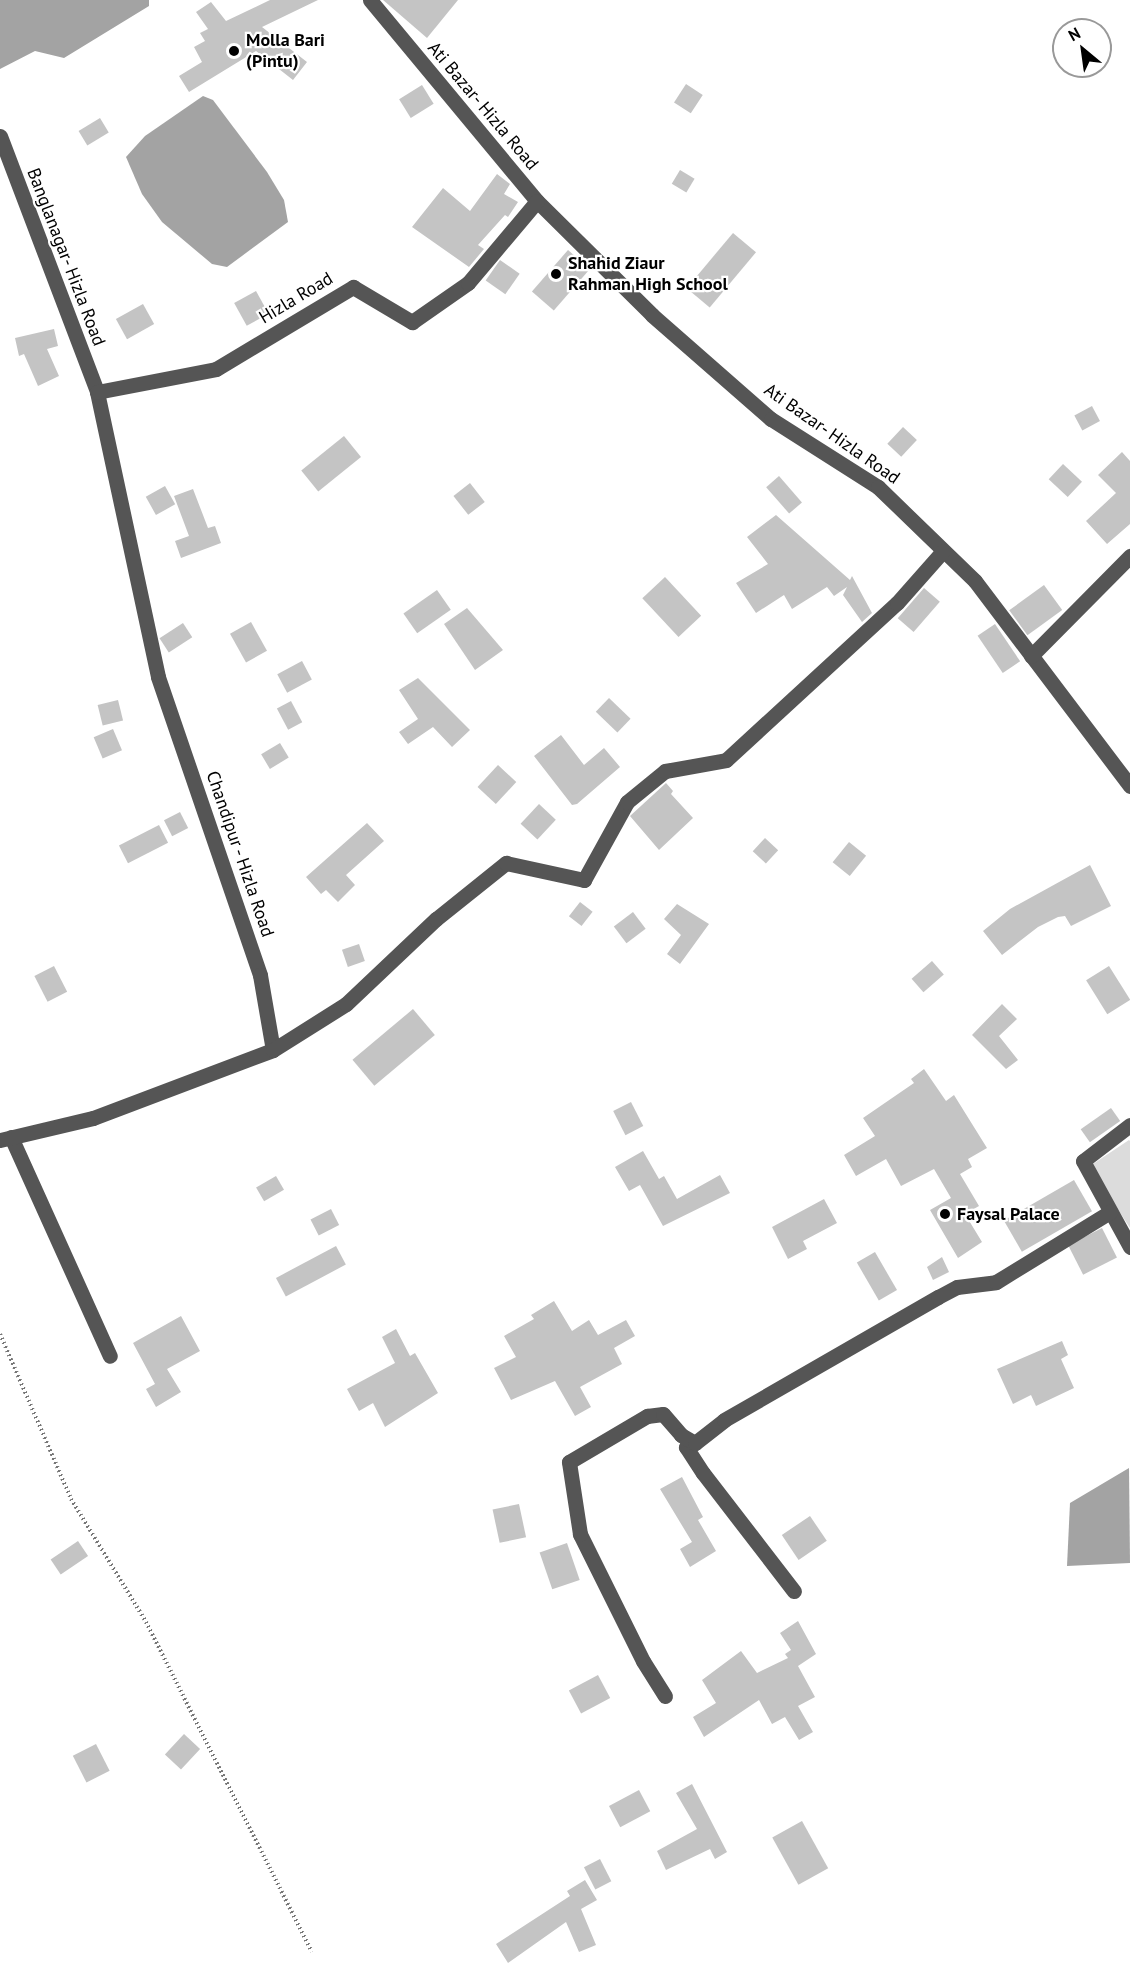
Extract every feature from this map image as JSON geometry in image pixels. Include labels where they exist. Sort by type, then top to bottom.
[{"type":"street","name":"Ati Bazar- Hizla Road","points":[[370,0],[537,201],[652,315],[754,404],[878,486],[975,581],[1130,786]]},
{"type":"street","name":"Banglanagar- Hizla Road","points":[[0,136],[97,392]]},
{"type":"street","name":"Hizla Road","points":[[97,392],[216,369],[352,287],[412,322],[468,283],[537,201]]},
{"type":"street","name":"Chandipur - Hizla Road","points":[[97,392],[158,677],[260,975],[273,1050]]},
{"type":"street","points":[[110,1356],[6,1138],[93,1118],[273,1050],[346,1004],[436,920],[506,863],[584,880],[627,802],[665,771],[726,760],[897,603],[944,551]]},
{"type":"street","points":[[1031,656],[1130,556]]},
{"type":"street","points":[[1130,1125],[1083,1161],[1130,1247]]},
{"type":"street","points":[[794,1591],[703,1473],[686,1447],[695,1443],[724,1420],[938,1297],[957,1287],[996,1282],[1110,1212]]},
{"type":"street","points":[[665,1696],[643,1661],[580,1534],[569,1462],[647,1416],[663,1414],[681,1435],[695,1443]]},
{"type":"path","points":[[0,1334],[71,1499],[146,1622],[312,1952]]},
{"type":"shaded area","points":[[0,0],[149,0],[149,6],[64,58],[35,51],[0,69]]},
{"type":"shaded area","points":[[203,96],[213,100],[267,172],[284,200],[288,222],[227,267],[212,264],[162,222],[142,194],[126,157],[145,136]]},
{"type":"shaded area","points":[[1130,1141],[1130,1228],[1090,1166]]},
{"type":"shaded area","points":[[1129,1468],[1130,1563],[1067,1566],[1070,1503]]},
{"type":"building","points":[[270,0],[318,0],[262,27],[307,62],[293,80],[256,51],[189,92],[179,76],[202,62],[194,47],[205,41],[200,33],[208,29],[196,12],[211,2],[226,21]]},
{"type":"building","points":[[383,0],[458,0],[427,38]]},
{"type":"building","points":[[686,84],[703,95],[691,113],[674,102]]},
{"type":"building","points":[[422,85],[434,104],[411,118],[399,99]]},
{"type":"building","points":[[100,118],[109,133],[87,145],[79,131]]},
{"type":"building","points":[[680,170],[695,179],[686,192],[672,184]]},
{"type":"building","points":[[497,174],[510,184],[504,194],[518,202],[508,217],[505,215],[478,245],[484,249],[469,267],[412,227],[443,188],[470,211]]},
{"type":"building","points":[[733,233],[756,252],[710,307],[687,288]]},
{"type":"building","points":[[568,250],[590,269],[554,311],[532,292]]},
{"type":"building","points":[[500,260],[520,274],[505,294],[486,280]]},
{"type":"building","points":[[256,291],[269,314],[247,326],[234,303]]},
{"type":"building","points":[[143,304],[154,324],[127,339],[116,319]]},
{"type":"building","points":[[54,329],[58,346],[47,349],[59,376],[38,386],[24,354],[19,356],[15,338]]},
{"type":"building","points":[[1092,406],[1100,421],[1082,430],[1074,415]]},
{"type":"building","points":[[903,427],[917,440],[901,457],[887,444]]},
{"type":"building","points":[[344,436],[361,457],[318,492],[301,471]]},
{"type":"building","points":[[1122,452],[1130,461],[1130,524],[1107,544],[1086,521],[1116,493],[1098,475]]},
{"type":"building","points":[[1063,464],[1082,482],[1068,497],[1049,479]]},
{"type":"building","points":[[779,476],[802,502],[789,514],[766,487]]},
{"type":"building","points":[[470,483],[485,502],[468,515],[453,496]]},
{"type":"building","points":[[165,486],[175,504],[156,515],[146,497]]},
{"type":"building","points":[[193,489],[208,528],[215,526],[221,543],[181,558],[175,541],[189,536],[174,496]]},
{"type":"building","points":[[776,515],[850,580],[852,576],[872,613],[862,622],[843,595],[847,587],[834,596],[827,587],[792,609],[784,595],[756,613],[736,583],[768,564],[747,537]]},
{"type":"building","points":[[665,577],[701,616],[678,637],[642,598]]},
{"type":"building","points":[[1044,585],[1062,610],[1027,635],[1009,610]]},
{"type":"building","points":[[924,588],[940,602],[914,632],[898,618]]},
{"type":"building","points":[[437,590],[451,610],[417,633],[403,614]]},
{"type":"building","points":[[467,608],[503,650],[475,670],[444,624]]},
{"type":"building","points":[[251,622],[267,651],[246,662],[230,634]]},
{"type":"building","points":[[183,623],[192,637],[169,653],[160,638]]},
{"type":"building","points":[[995,624],[1020,661],[1003,673],[978,636]]},
{"type":"building","points":[[302,661],[312,680],[287,693],[277,674]]},
{"type":"building","points":[[418,678],[470,730],[452,747],[433,727],[408,744],[399,732],[418,719],[399,690]]},
{"type":"building","points":[[609,698],[631,719],[617,733],[596,712]]},
{"type":"building","points":[[118,700],[123,720],[103,725],[98,705]]},
{"type":"building","points":[[291,701],[302,722],[288,730],[277,709]]},
{"type":"building","points":[[113,729],[122,750],[103,758],[94,737]]},
{"type":"building","points":[[561,735],[584,765],[604,748],[620,767],[577,804],[572,805],[534,756]]},
{"type":"building","points":[[280,743],[289,758],[270,769],[261,754]]},
{"type":"building","points":[[498,765],[516,782],[496,804],[478,787]]},
{"type":"building","points":[[666,783],[673,791],[671,794],[693,818],[659,850],[630,816]]},
{"type":"building","points":[[539,804],[556,820],[537,839],[521,824]]},
{"type":"building","points":[[180,812],[188,828],[172,836],[164,820]]},
{"type":"building","points":[[367,823],[384,841],[346,875],[355,885],[338,902],[326,890],[321,894],[306,877]]},
{"type":"building","points":[[159,825],[168,843],[128,863],[119,845]]},
{"type":"building","points":[[765,838],[778,850],[766,863],[753,851]]},
{"type":"building","points":[[849,842],[866,856],[850,876],[833,862]]},
{"type":"building","points":[[1090,865],[1111,906],[1071,926],[1065,916],[1058,917],[1038,927],[1002,955],[983,931],[1010,909]]},
{"type":"building","points":[[580,902],[593,912],[582,926],[569,916]]},
{"type":"building","points":[[677,904],[709,924],[680,964],[667,954],[681,935],[664,919]]},
{"type":"building","points":[[633,912],[646,929],[626,943],[614,926]]},
{"type":"building","points":[[359,944],[365,961],[348,967],[342,950]]},
{"type":"building","points":[[932,961],[944,975],[923,992],[912,979]]},
{"type":"building","points":[[54,966],[67,992],[48,1002],[34,976]]},
{"type":"building","points":[[1109,966],[1130,1000],[1107,1014],[1086,980]]},
{"type":"building","points":[[1002,1004],[1017,1019],[999,1036],[1018,1060],[1006,1069],[972,1035]]},
{"type":"building","points":[[413,1009],[435,1035],[374,1086],[352,1060]]},
{"type":"building","points":[[924,1069],[946,1101],[954,1095],[987,1148],[968,1159],[972,1167],[960,1174],[979,1206],[965,1214],[982,1242],[958,1258],[930,1210],[951,1198],[934,1169],[901,1186],[886,1159],[856,1176],[844,1155],[875,1136],[863,1118],[914,1083],[911,1079]]},
{"type":"building","points":[[631,1102],[643,1126],[625,1135],[613,1111]]},
{"type":"building","points":[[1111,1108],[1120,1121],[1090,1142],[1081,1129]]},
{"type":"building","points":[[643,1151],[659,1179],[664,1176],[677,1199],[720,1175],[730,1193],[663,1226],[640,1185],[629,1191],[615,1167]]},
{"type":"building","points":[[276,1176],[284,1190],[264,1201],[256,1188]]},
{"type":"building","points":[[1074,1180],[1092,1211],[1022,1252],[1004,1220]]},
{"type":"building","points":[[824,1199],[837,1223],[803,1241],[807,1249],[788,1259],[772,1227]]},
{"type":"building","points":[[331,1209],[339,1225],[319,1235],[311,1219]]},
{"type":"building","points":[[1102,1228],[1117,1257],[1083,1275],[1068,1245]]},
{"type":"building","points":[[336,1246],[346,1265],[286,1296],[276,1278]]},
{"type":"building","points":[[875,1252],[897,1290],[879,1301],[857,1262]]},
{"type":"building","points":[[942,1257],[949,1272],[933,1280],[927,1267]]},
{"type":"building","points":[[554,1301],[572,1331],[589,1320],[598,1335],[626,1320],[635,1336],[614,1348],[622,1364],[580,1387],[591,1407],[575,1416],[555,1381],[511,1400],[494,1368],[516,1357],[504,1336],[534,1319],[531,1315]]},
{"type":"building","points":[[181,1316],[200,1351],[167,1369],[181,1392],[156,1407],[146,1389],[155,1384],[133,1343]]},
{"type":"building","points":[[396,1329],[410,1356],[415,1353],[438,1393],[385,1427],[373,1403],[359,1411],[347,1389],[395,1363],[382,1337]]},
{"type":"building","points":[[1062,1341],[1068,1355],[1061,1359],[1074,1388],[1036,1406],[1031,1395],[1013,1404],[997,1369]]},
{"type":"building","points":[[682,1477],[703,1517],[698,1520],[716,1551],[690,1567],[680,1549],[692,1542],[660,1489]]},
{"type":"building","points":[[519,1504],[526,1537],[500,1543],[493,1510]]},
{"type":"building","points":[[810,1516],[827,1541],[799,1560],[782,1535]]},
{"type":"building","points":[[78,1541],[88,1556],[61,1574],[51,1559]]},
{"type":"building","points":[[567,1543],[580,1580],[552,1589],[540,1552]]},
{"type":"building","points":[[798,1621],[816,1654],[798,1666],[815,1697],[798,1706],[813,1732],[799,1740],[785,1717],[772,1724],[759,1700],[704,1737],[693,1717],[716,1703],[702,1680],[741,1651],[757,1673],[788,1658],[785,1654],[791,1650],[780,1633]]},
{"type":"building","points":[[598,1675],[610,1698],[581,1713],[569,1690]]},
{"type":"building","points":[[184,1734],[200,1749],[181,1769],[165,1754]]},
{"type":"building","points":[[96,1744],[110,1771],[86,1783],[73,1756]]},
{"type":"building","points":[[692,1784],[727,1852],[715,1859],[710,1849],[666,1870],[657,1851],[697,1829],[676,1793]]},
{"type":"building","points":[[639,1790],[650,1811],[620,1827],[609,1806]]},
{"type":"building","points":[[802,1821],[828,1868],[798,1885],[772,1837]]},
{"type":"building","points":[[600,1859],[611,1881],[595,1889],[584,1867]]},
{"type":"building","points":[[585,1880],[597,1900],[581,1909],[596,1945],[579,1952],[566,1922],[508,1963],[496,1944],[570,1896],[567,1891]]},
{"type":"place","name":"Molla Bari (Pintu)","points":[[234,51]]},
{"type":"place","name":"Shahid Ziaur Rahman High School","points":[[556,274]]},
{"type":"place","name":"Faysal Palace","points":[[945,1214]]}]
